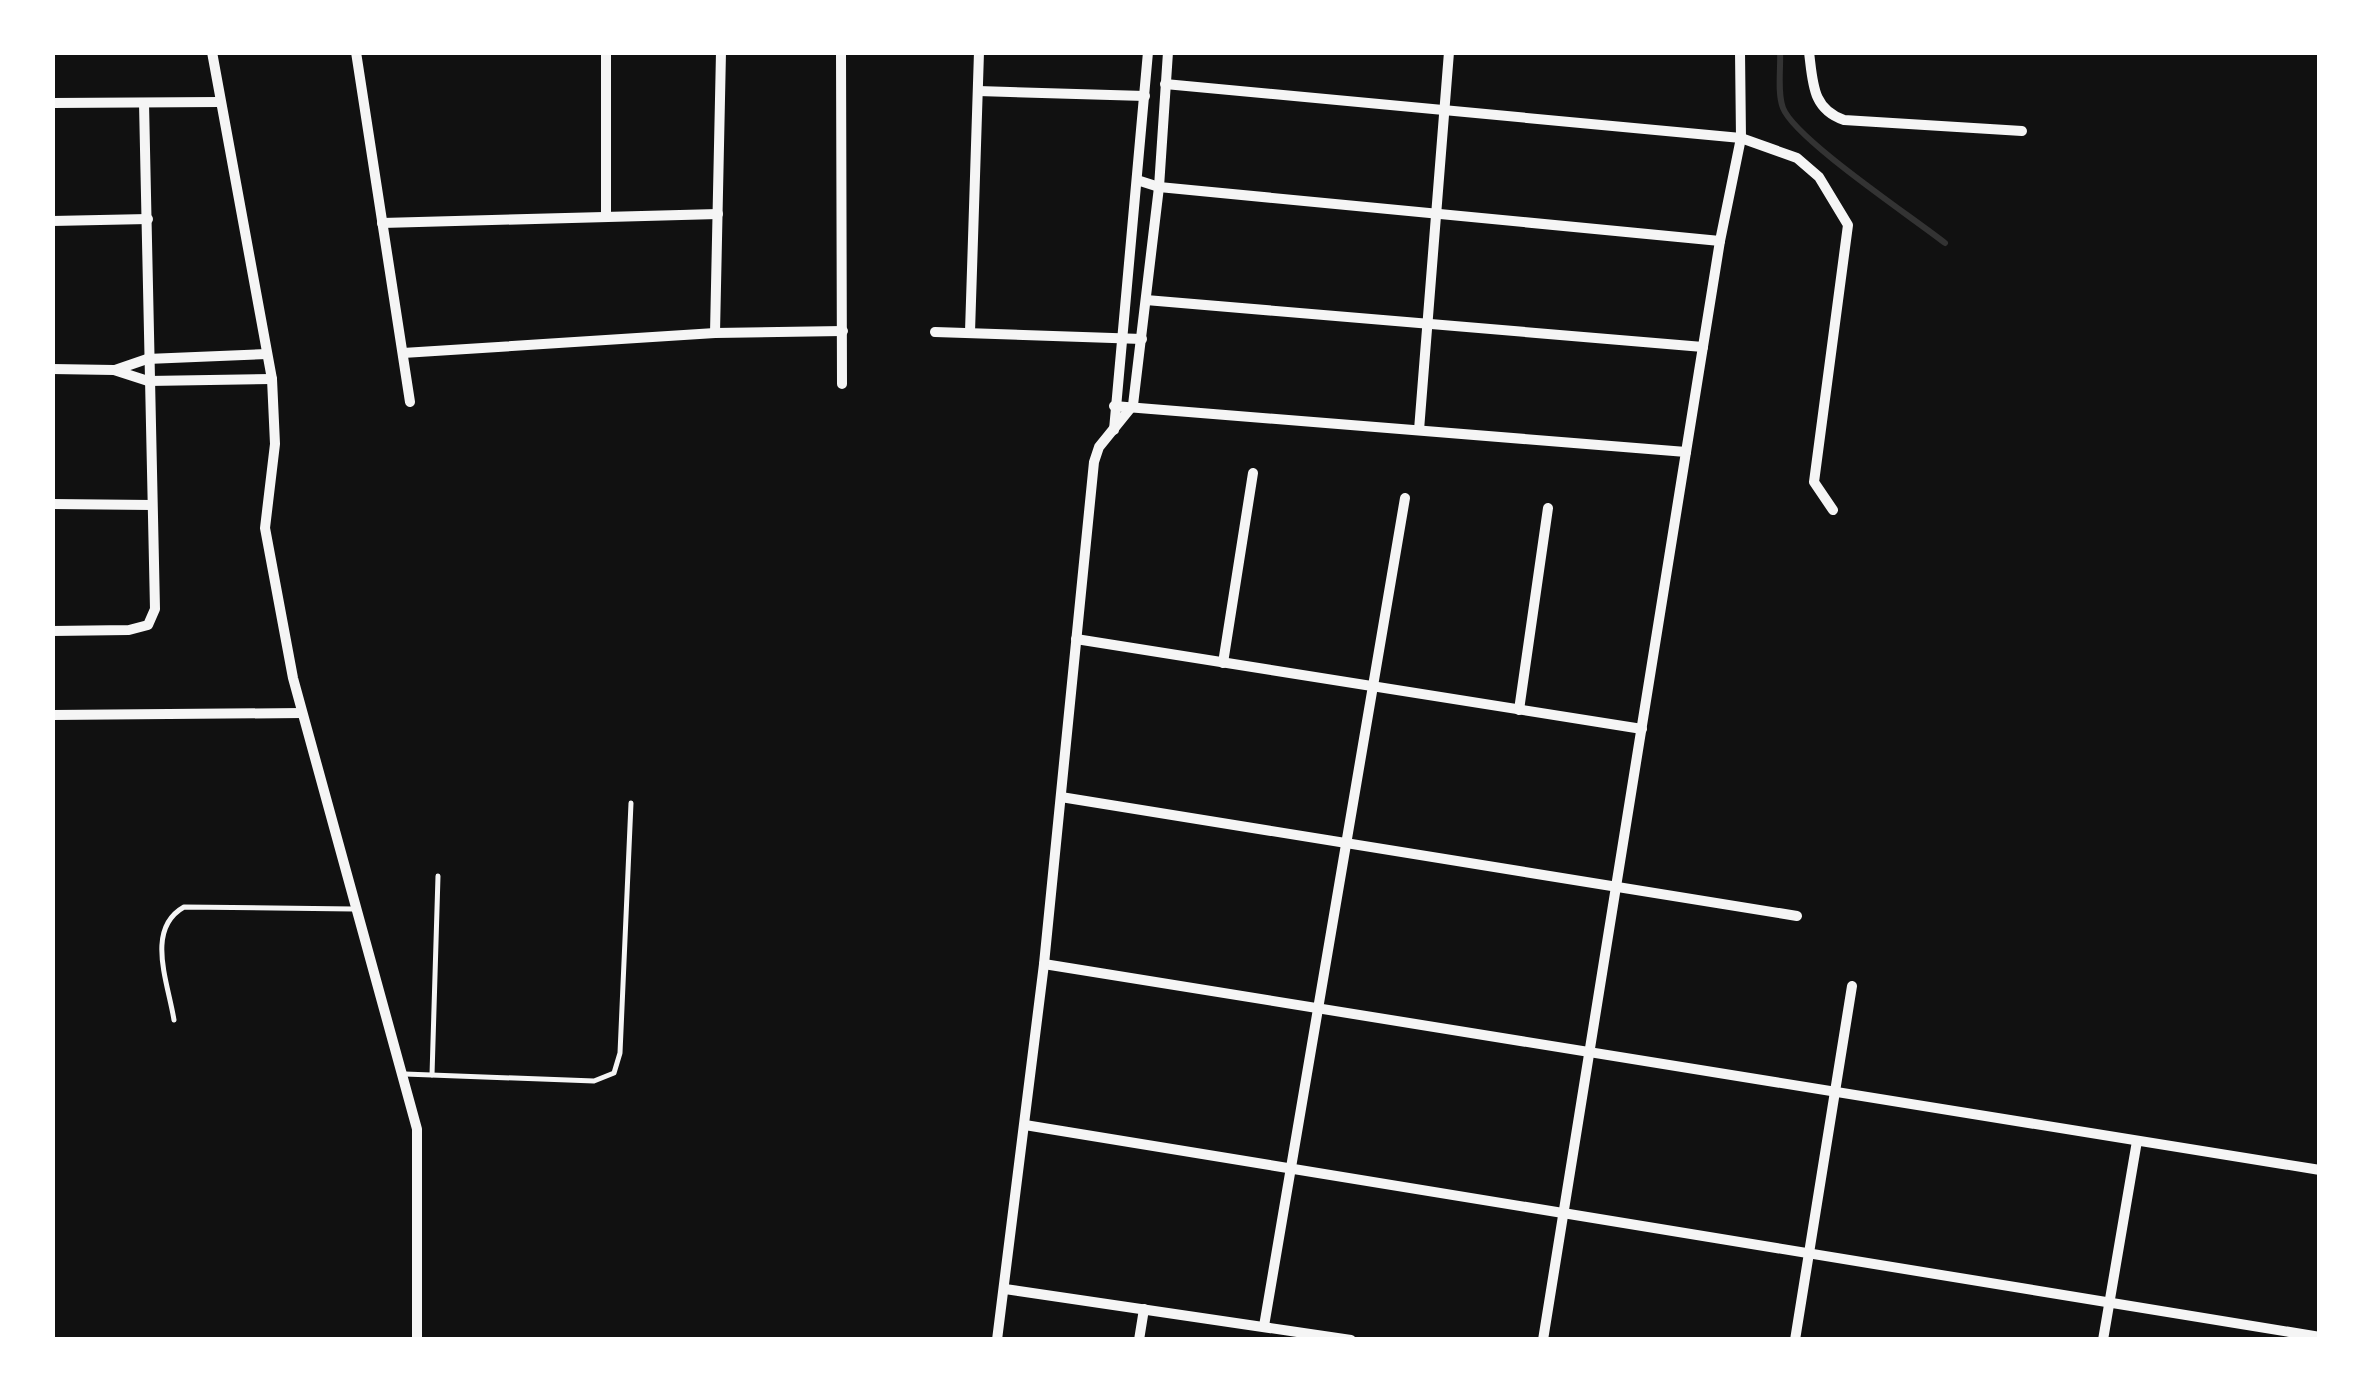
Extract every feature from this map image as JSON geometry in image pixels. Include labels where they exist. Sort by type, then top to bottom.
[{"type":"street","points":[[212,52],[272,379],[275,444],[264,528],[302,712],[353,909],[417,1129],[417,1340]]},
{"type":"street","points":[[356,52],[410,402]]},
{"type":"street","points":[[606,52],[606,216]]},
{"type":"street","points":[[716,332],[721,52]]},
{"type":"street","points":[[840,52],[842,384]]},
{"type":"street","points":[[970,332],[979,52]]},
{"type":"street","points":[[1114,431],[1148,52]]},
{"type":"street","points":[[996,1340],[1044,964],[1094,462],[1098,447],[1133,405],[1159,187],[1168,52]]},
{"type":"street","points":[[1418,430],[1449,52]]},
{"type":"street","points":[[1543,1340],[1720,241],[1741,138],[1740,52]]},
{"type":"street","points":[[1809,52],[1815,97],[1826,114],[1844,120],[2022,131]]},
{"type":"street","points":[[1165,84],[1444,107],[1741,138],[1796,158],[1819,177],[1848,226],[1814,482],[1833,510]]},
{"type":"street","points":[[978,90],[1145,96]]},
{"type":"street","points":[[52,103],[220,102]]},
{"type":"street","points":[[52,630],[129,630],[148,626],[155,609],[144,103]]},
{"type":"street","points":[[1137,180],[1159,187],[1436,217],[1720,241]]},
{"type":"street","points":[[382,223],[718,214]]},
{"type":"street","points":[[52,221],[148,219]]},
{"type":"street","points":[[1146,300],[1703,347]]},
{"type":"street","points":[[402,353],[716,332],[842,332]]},
{"type":"street","points":[[935,332],[1142,339]]},
{"type":"street","points":[[114,370],[147,359],[267,354]]},
{"type":"street","points":[[52,369],[114,370],[148,381],[272,379]]},
{"type":"street","points":[[1114,406],[1686,452]]},
{"type":"street","points":[[1223,663],[1253,473]]},
{"type":"street","points":[[1264,1326],[1405,498]]},
{"type":"street","points":[[52,504],[152,505]]},
{"type":"street","points":[[1520,710],[1548,508]]},
{"type":"street","points":[[1076,639],[1642,729]]},
{"type":"street","points":[[52,715],[302,712]]},
{"type":"street","points":[[1060,797],[1796,916]]},
{"type":"street","points":[[1044,964],[2320,1170]]},
{"type":"street","points":[[1796,1340],[1806,1253],[1852,986]]},
{"type":"street","points":[[1025,1125],[2320,1338]]},
{"type":"street","points":[[2103,1340],[2137,1141]]},
{"type":"street","points":[[1005,1289],[1264,1326],[1286,1335],[1352,1340]]},
{"type":"street","points":[[1139,1340],[1144,1309]]},
{"type":"lane","points":[[402,1074],[594,1081],[614,1072],[620,1053],[631,803]]},
{"type":"lane","points":[[432,1074],[438,876]]},
{"type":"lane","points":[[174,1020],[160,934],[167,917],[184,907],[353,909]]},
{"type":"waterway","points":[[1780,52],[1781,102],[1792,122],[1856,177],[1945,243]]}]
